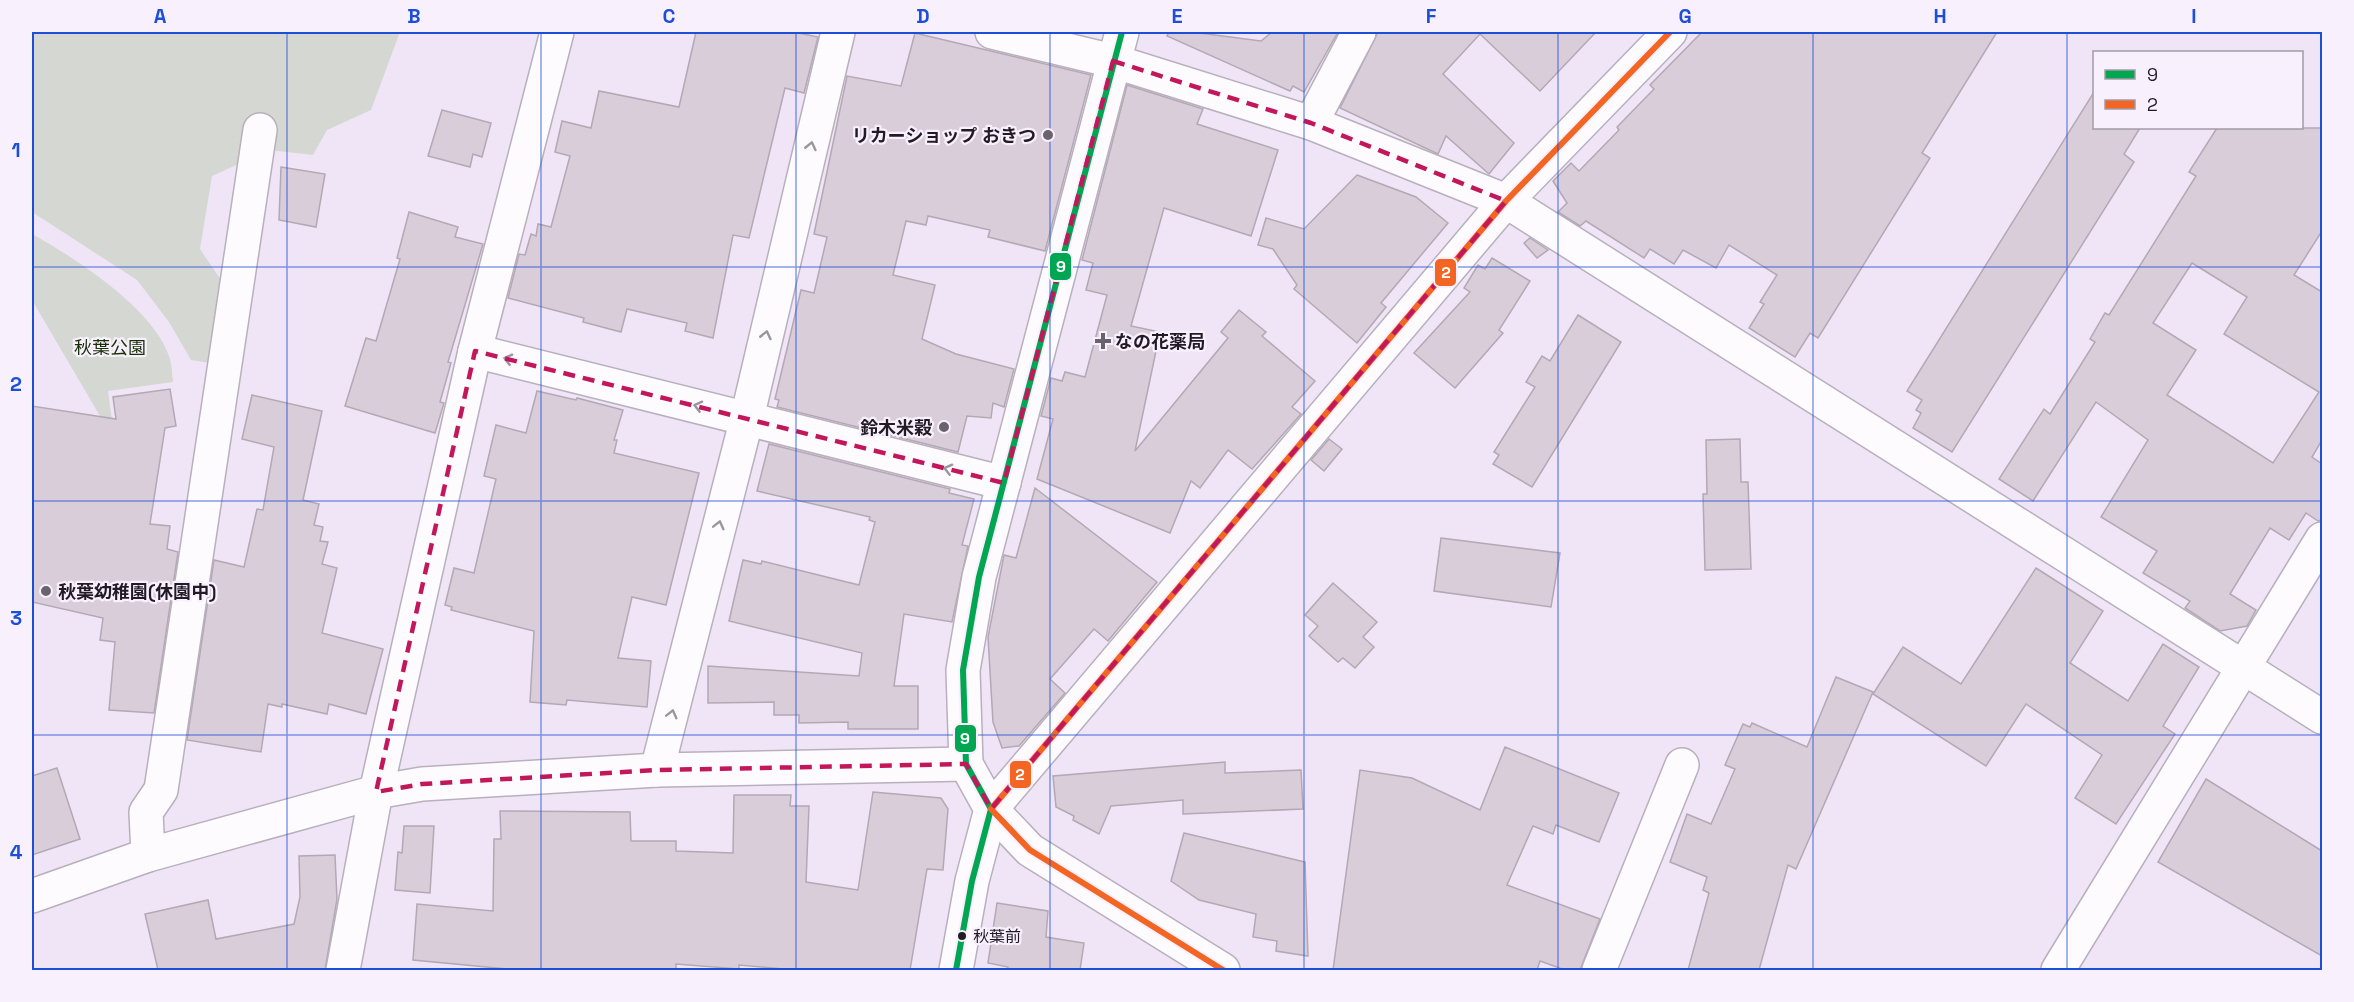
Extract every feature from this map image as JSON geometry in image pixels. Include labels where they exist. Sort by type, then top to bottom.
[{"type":"street","points":[[343,970],[376,792],[475,351],[557,32]]},
{"type":"street","points":[[657,770],[747,418],[838,32]]},
{"type":"street","points":[[992,32],[1117,46],[1506,201],[2322,717]]},
{"type":"street","points":[[1311,123],[1359,32]]},
{"type":"street","points":[[956,970],[972,881],[991,809],[1506,201],[1670,32]]},
{"type":"street","points":[[1117,46],[979,577],[963,670],[966,764],[991,809],[1030,850],[1223,970]]},
{"type":"street","points":[[148,855],[146,812],[161,790],[260,130]]},
{"type":"street","points":[[475,351],[1004,483]]},
{"type":"street","points":[[2058,970],[2322,539]]},
{"type":"street","points":[[32,896],[148,855],[376,792],[422,783],[657,770],[966,764]]},
{"type":"street","points":[[1599,970],[1682,765]]},
{"type":"highlighted area","points":[[1113,61],[1311,123],[1506,201],[991,809],[966,764],[657,770],[422,784],[376,792],[475,351],[1004,483]]},
{"type":"green space","points":[[32,32],[400,32],[371,110],[327,130],[313,155],[269,150],[212,176],[200,249],[225,286],[210,363],[191,360],[169,322],[137,280],[32,212]]},
{"type":"green space","name":"秋葉公園","points":[[32,234],[69,256],[112,287],[131,304],[162,341],[170,359],[173,382],[108,391],[113,428],[107,428],[32,300]]},
{"type":"building","points":[[696,32],[794,32],[818,37],[804,93],[785,88],[749,238],[733,235],[713,338],[685,331],[687,323],[627,309],[621,332],[583,322],[584,318],[508,298],[519,254],[525,255],[531,234],[536,236],[538,224],[551,227],[570,156],[555,152],[562,121],[591,128],[599,91],[679,107]]},
{"type":"building","points":[[1169,32],[1192,32],[1261,41],[1272,32],[1338,32],[1304,92],[1293,86],[1290,91],[1167,36]]},
{"type":"building","points":[[1378,32],[1596,32],[1540,91],[1480,34],[1443,74],[1514,143],[1489,174],[1446,136],[1438,154],[1340,108]]},
{"type":"building","points":[[1702,32],[1997,32],[1922,153],[1930,158],[1818,338],[1810,333],[1795,357],[1749,328],[1764,304],[1760,302],[1777,275],[1729,245],[1716,268],[1683,250],[1674,264],[1650,249],[1644,258],[1586,221],[1580,226],[1558,212],[1567,203],[1553,181],[1571,163],[1579,171],[1619,130],[1617,127],[1654,89],[1650,85]]},
{"type":"building","points":[[915,33],[1091,75],[1045,251],[988,237],[990,230],[928,216],[926,225],[906,221],[893,275],[935,285],[922,339],[956,354],[1014,369],[1004,407],[993,403],[991,418],[967,416],[958,452],[777,407],[779,400],[775,399],[801,290],[814,293],[827,237],[814,234],[847,76],[901,86]]},
{"type":"building","points":[[1127,85],[1203,109],[1197,124],[1278,150],[1251,236],[1164,208],[1131,326],[1160,332],[1135,451],[1228,338],[1221,332],[1239,310],[1266,332],[1262,336],[1315,381],[1292,407],[1301,414],[1252,469],[1228,450],[1200,488],[1191,481],[1170,533],[1037,479],[1053,419],[1041,416],[1051,378],[1062,381],[1065,372],[1085,377],[1107,295],[1086,290],[1093,263],[1082,260]]},
{"type":"building","points":[[2093,94],[2093,129],[2139,129],[2124,154],[2134,162],[1952,452],[1913,428],[1921,413],[1916,410],[1922,400],[1907,391]]},
{"type":"building","points":[[442,110],[491,123],[482,157],[473,154],[470,167],[428,156]]},
{"type":"building","points":[[2322,128],[2322,231],[2294,275],[2322,292],[2322,440],[2312,457],[2322,464],[2322,520],[2318,521],[2306,513],[2289,540],[2270,528],[2230,594],[2256,610],[2247,626],[2220,631],[2185,608],[2190,601],[2143,573],[2157,551],[2101,517],[2148,440],[2096,402],[2033,501],[1999,479],[2044,409],[2050,414],[2095,342],[2090,339],[2105,313],[2109,315],[2196,176],[2189,172],[2216,129]],"holes":[[[2192,263],[2247,297],[2224,334],[2319,392],[2273,463],[2167,395],[2196,350],[2153,323]]]},
{"type":"building","points":[[281,167],[325,174],[316,227],[279,220]]},
{"type":"building","points":[[1357,175],[1416,197],[1448,223],[1381,303],[1386,307],[1357,343],[1294,289],[1297,285],[1273,249],[1258,245],[1266,218],[1304,229]]},
{"type":"building","points":[[409,212],[458,227],[455,237],[483,244],[448,362],[451,363],[440,402],[444,403],[435,433],[345,406],[366,338],[376,341],[400,259],[397,258]]},
{"type":"building","points":[[1530,238],[1548,250],[1537,258],[1524,243]]},
{"type":"building","points":[[1492,258],[1530,281],[1499,330],[1503,333],[1455,388],[1414,353],[1470,292],[1464,288],[1478,265],[1485,269]]},
{"type":"building","points":[[1578,315],[1621,342],[1532,487],[1493,464],[1499,455],[1494,452],[1535,387],[1526,382],[1542,356],[1550,361]]},
{"type":"building","points":[[170,389],[176,426],[165,428],[150,524],[170,526],[167,549],[178,552],[154,713],[109,710],[115,642],[100,640],[103,618],[32,602],[32,406],[116,419],[113,397]]},
{"type":"building","points":[[537,391],[623,410],[614,440],[617,440],[614,453],[699,473],[666,605],[632,597],[618,658],[651,661],[647,707],[567,700],[566,705],[530,702],[534,631],[451,610],[452,607],[445,605],[454,568],[474,573],[496,479],[484,476],[496,425],[526,433]]},
{"type":"building","points":[[252,395],[322,411],[303,500],[319,504],[314,525],[323,527],[320,541],[328,542],[322,564],[337,568],[322,633],[383,649],[366,714],[329,704],[327,714],[282,704],[282,707],[268,704],[261,752],[187,740],[214,560],[244,567],[257,509],[263,510],[274,447],[242,439]]},
{"type":"building","points":[[1329,439],[1342,449],[1324,471],[1311,460]]},
{"type":"building","points":[[1740,439],[1741,482],[1748,482],[1751,569],[1705,570],[1703,494],[1707,494],[1706,440]]},
{"type":"building","points":[[769,444],[950,489],[949,493],[974,499],[962,545],[968,546],[952,622],[904,614],[894,686],[918,686],[918,729],[848,729],[848,722],[799,723],[799,715],[774,715],[774,702],[708,703],[708,666],[859,676],[862,653],[729,621],[743,560],[761,564],[762,561],[859,585],[875,522],[869,520],[870,517],[757,491]]},
{"type":"building","points":[[1035,488],[1157,582],[1108,641],[1094,629],[1050,679],[1065,693],[1019,746],[1002,748],[993,722],[988,637],[1004,555],[1016,558]]},
{"type":"building","points":[[1441,538],[1560,553],[1551,607],[1434,591]]},
{"type":"building","points":[[2036,568],[2103,611],[2070,663],[2128,701],[2163,644],[2199,667],[2163,726],[2175,734],[2116,824],[2075,798],[2102,755],[2026,704],[1986,766],[1873,694],[1903,647],[1961,684]]},
{"type":"building","points":[[1333,583],[1377,622],[1363,637],[1374,647],[1355,668],[1343,658],[1338,662],[1309,636],[1318,626],[1305,615]]},
{"type":"building","points":[[1836,677],[1873,692],[1796,869],[1788,865],[1759,970],[1688,970],[1709,893],[1703,890],[1707,877],[1670,862],[1687,814],[1711,824],[1735,769],[1725,765],[1743,724],[1750,727],[1752,723],[1807,747]]},
{"type":"building","points":[[1505,747],[1619,793],[1599,842],[1556,825],[1553,834],[1533,826],[1507,885],[1600,919],[1580,970],[1565,970],[1540,961],[1537,970],[1333,970],[1360,770],[1412,778],[1480,810]]},
{"type":"building","points":[[1225,762],[1225,773],[1301,770],[1303,809],[1183,814],[1183,800],[1111,806],[1099,834],[1073,820],[1074,816],[1056,807],[1053,776]]},
{"type":"building","points":[[57,768],[80,839],[32,855],[32,776]]},
{"type":"building","points":[[2206,779],[2322,851],[2322,956],[2158,862]]},
{"type":"building","points":[[873,792],[941,798],[948,809],[943,870],[927,869],[910,970],[794,970],[739,965],[739,969],[676,964],[676,970],[519,970],[413,960],[417,904],[493,911],[494,839],[501,839],[500,811],[630,812],[631,841],[676,841],[676,851],[733,853],[734,795],[791,795],[790,806],[809,806],[806,882],[858,890]]},
{"type":"building","points":[[404,826],[434,826],[430,893],[395,890],[398,852],[402,853]]},
{"type":"building","points":[[1184,833],[1305,862],[1308,956],[1276,951],[1277,941],[1253,937],[1256,914],[1199,900],[1171,881]]},
{"type":"building","points":[[335,855],[337,899],[325,970],[158,970],[145,914],[208,900],[216,939],[294,924],[300,897],[299,856]]},
{"type":"building","points":[[997,903],[1048,911],[1046,937],[1084,943],[1080,970],[1007,970],[1008,967],[988,963]]},
{"type":"transit line","name":"9","points":[[956,970],[972,881],[991,809],[966,764],[963,670],[979,577],[1122,32]]},
{"type":"transit line","name":"2","points":[[1223,970],[1030,850],[991,809],[1506,201],[1670,32]]},
{"type":"place","name":"リカーショップ おきつ","points":[[1048,135]]},
{"type":"place","name":"なの花薬局","points":[[1103,341]]},
{"type":"place","name":"鈴木米穀","points":[[944,427]]},
{"type":"place","name":"秋葉幼稚園(休園中)","points":[[46,591]]},
{"type":"place","name":"秋葉前","points":[[962,936]]}]
